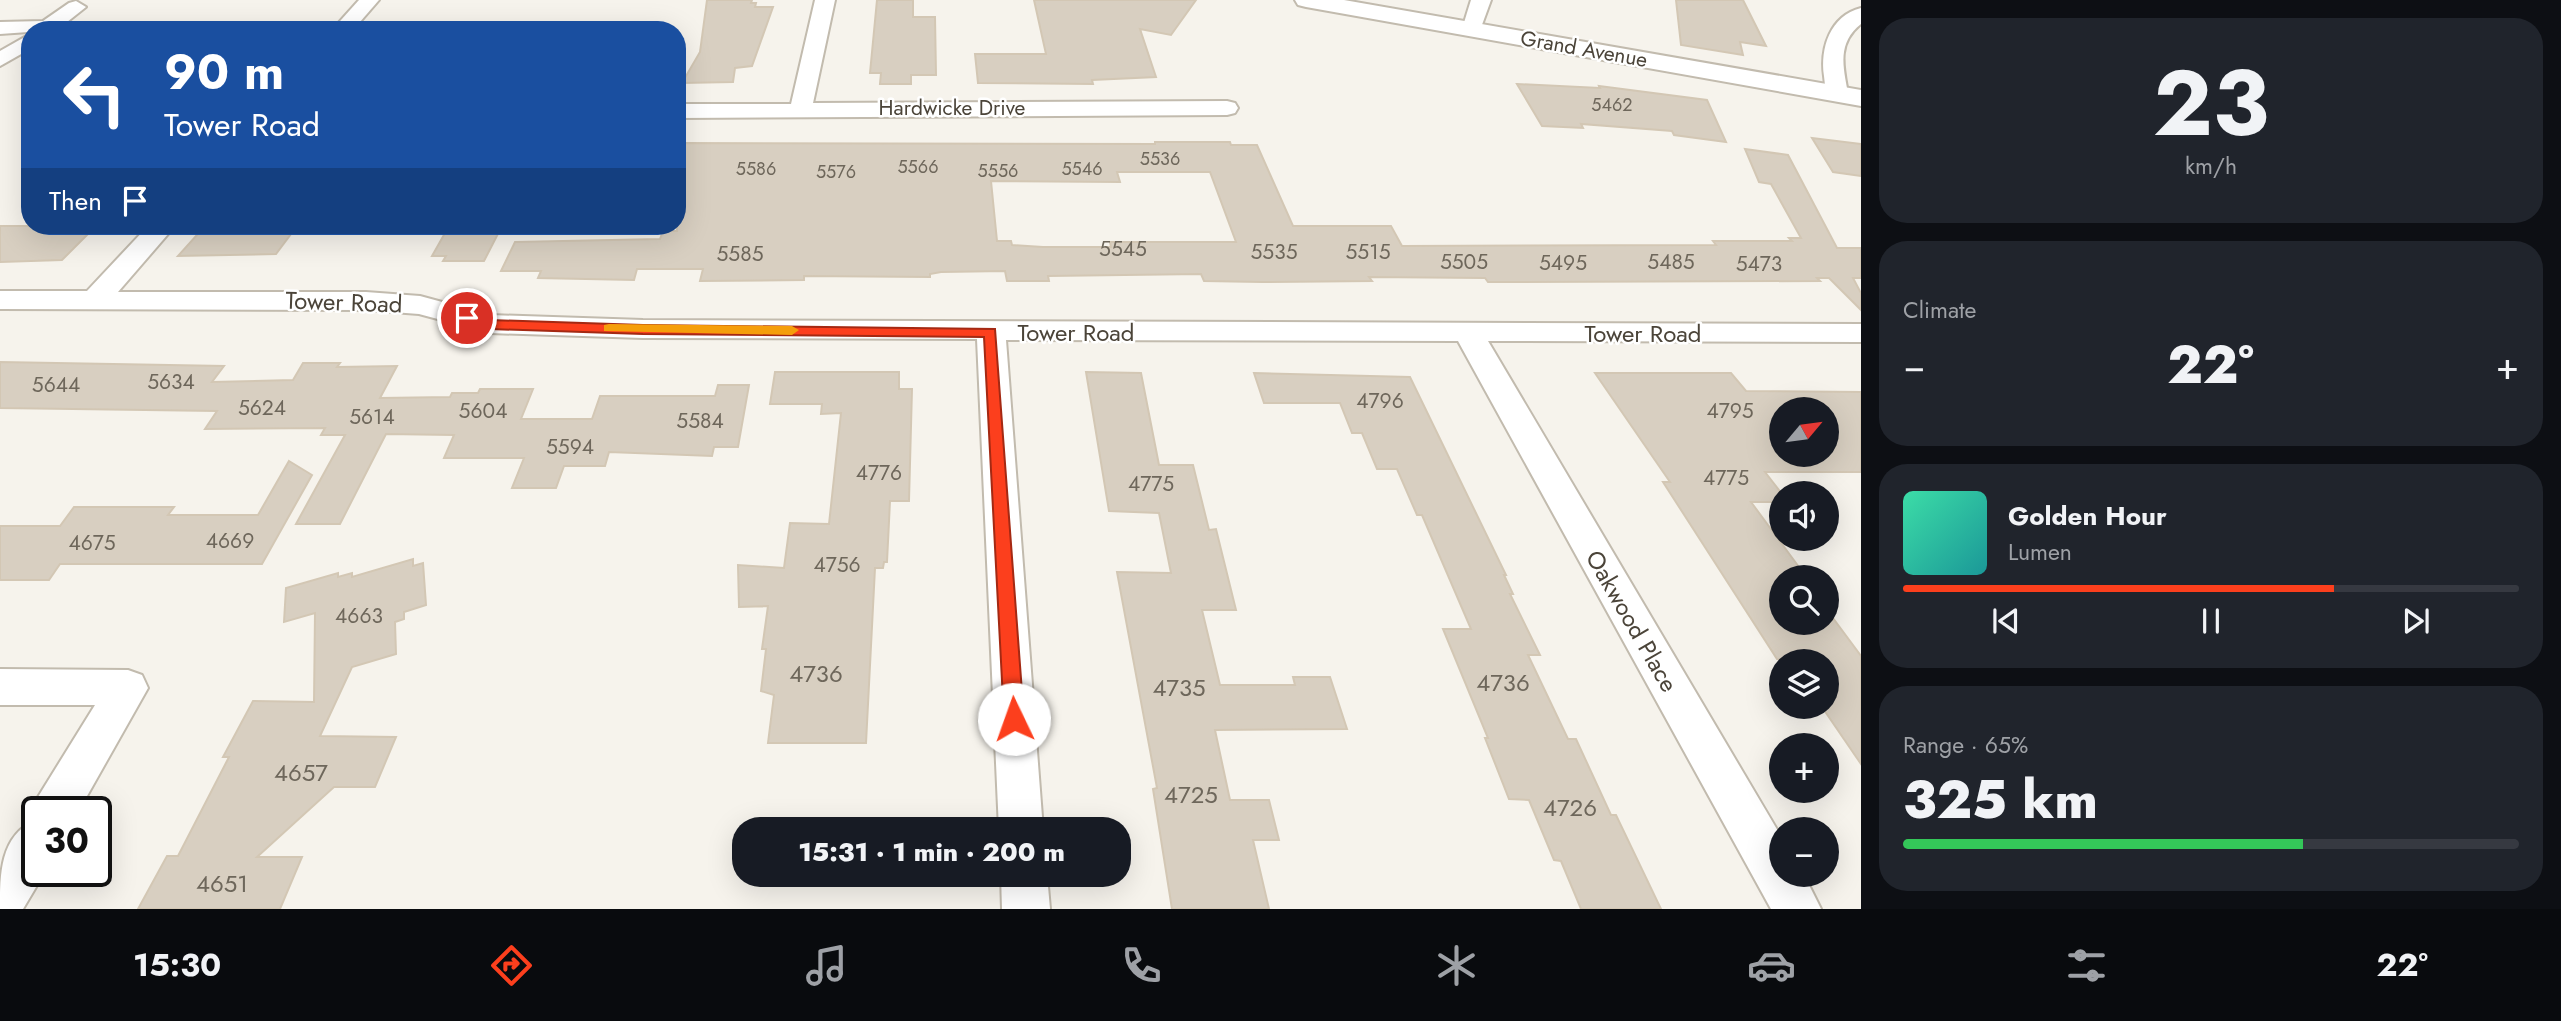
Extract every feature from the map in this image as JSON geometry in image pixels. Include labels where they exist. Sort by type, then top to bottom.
[{"type":"street","points":[[350,21],[369,0]]},
{"type":"street","points":[[801,108],[825,0]]},
{"type":"street","name":"Grand Avenue","points":[[1306,0],[1861,98]]},
{"type":"street","points":[[1472,29],[1481,0]]},
{"type":"street","points":[[56,21],[76,7]]},
{"type":"street","points":[[1837,93],[1830,48],[1843,27],[1861,14]]},
{"type":"street","points":[[0,28],[21,28]]},
{"type":"street","points":[[0,60],[21,46]]},
{"type":"street","name":"Hardwicke Drive","points":[[686,111],[801,108],[1227,108]]},
{"type":"street","points":[[96,299],[154,235]]},
{"type":"street","name":"Tower Road","points":[[0,300],[366,301],[420,305],[490,324],[643,329],[1861,333]]},
{"type":"street","points":[[990,332],[1020,817]]},
{"type":"street","name":"Oakwood Place","points":[[1468,333],[1797,909]]},
{"type":"street","points":[[0,687],[128,688],[64,796]]},
{"type":"street","points":[[0,904],[21,869]]},
{"type":"street","points":[[1025,887],[1026,909]]},
{"type":"building","points":[[707,0],[752,0],[751,3],[756,3],[755,7],[773,7],[752,66],[735,68],[733,82],[686,83],[686,76],[700,52]]},
{"type":"building","points":[[877,0],[913,0],[913,17],[935,17],[936,75],[911,75],[911,84],[880,84],[881,73],[870,73]]},
{"type":"building","points":[[1034,0],[1196,0],[1171,35],[1140,29],[1156,77],[1092,80],[1093,84],[978,83],[975,54],[1046,54]]},
{"type":"building","points":[[1676,0],[1743,0],[1766,46],[1740,42],[1743,55],[1681,45]]},
{"type":"building","points":[[1517,84],[1600,88],[1599,86],[1707,100],[1726,142],[1674,135],[1672,131],[1581,124],[1583,128],[1542,126]]},
{"type":"building","points":[[1812,138],[1861,144],[1861,176],[1833,172]]},
{"type":"building","points":[[1230,142],[1231,145],[1257,145],[1293,226],[1391,226],[1402,246],[1716,245],[1713,241],[1792,241],[1789,238],[1801,238],[1771,184],[1759,182],[1745,149],[1788,155],[1837,248],[1861,248],[1861,278],[1853,278],[1861,293],[1861,310],[1829,278],[1817,278],[1820,281],[1488,282],[1485,278],[1369,277],[1372,281],[1262,282],[1204,281],[1201,274],[1048,276],[1049,281],[1007,281],[1005,271],[941,272],[930,274],[930,277],[804,276],[804,280],[700,281],[703,269],[637,269],[634,280],[538,278],[541,271],[501,271],[515,242],[660,239],[662,235],[686,235],[686,143]],"holes":[[[1117,172],[1210,172],[1236,242],[1110,242],[1111,247],[1012,245],[1011,241],[997,241],[991,181],[1120,182]]]},
{"type":"building","points":[[0,226],[21,226],[21,235],[87,235],[62,260],[0,262]]},
{"type":"building","points":[[197,235],[290,235],[276,254],[178,256]]},
{"type":"building","points":[[444,235],[497,235],[484,261],[443,261],[446,256],[432,256]]},
{"type":"building","points":[[0,362],[224,366],[212,382],[293,380],[303,363],[340,363],[337,367],[397,366],[380,398],[450,397],[452,393],[478,393],[480,389],[533,389],[521,419],[592,419],[600,396],[715,396],[718,385],[749,385],[738,447],[714,447],[712,456],[609,452],[605,466],[564,466],[556,488],[512,488],[524,458],[444,458],[454,435],[386,434],[340,524],[296,524],[345,435],[321,435],[325,428],[205,429],[217,411],[0,408]]},
{"type":"building","points":[[775,372],[899,372],[899,389],[912,389],[909,501],[890,501],[887,562],[884,562],[883,568],[875,568],[866,743],[768,743],[774,695],[761,691],[766,649],[762,649],[768,606],[739,607],[738,565],[784,568],[790,523],[829,524],[841,413],[821,414],[822,404],[770,404]]},
{"type":"building","points":[[1086,372],[1141,373],[1159,465],[1193,465],[1209,530],[1216,529],[1236,610],[1202,610],[1220,685],[1295,685],[1293,677],[1330,677],[1347,729],[1215,730],[1230,800],[1269,800],[1279,840],[1253,840],[1269,909],[1172,909],[1153,789],[1157,788],[1117,572],[1171,573],[1159,513],[1109,511]]},
{"type":"building","points":[[1254,373],[1410,377],[1506,575],[1513,594],[1510,594],[1540,655],[1528,655],[1568,739],[1576,739],[1611,815],[1616,815],[1661,909],[1581,909],[1561,861],[1554,860],[1529,800],[1509,799],[1485,738],[1488,738],[1443,629],[1471,629],[1422,515],[1417,515],[1397,469],[1377,469],[1362,433],[1352,433],[1340,403],[1264,403]]},
{"type":"building","points":[[1595,373],[1731,373],[1746,391],[1861,392],[1861,472],[1765,472],[1772,481],[1769,481],[1769,502],[1751,502],[1769,526],[1769,551],[1787,551],[1797,565],[1769,565],[1769,635],[1839,635],[1839,626],[1861,656],[1861,764],[1830,719],[1839,719],[1839,649],[1771,649],[1663,482],[1670,482]]},
{"type":"building","points":[[289,461],[312,475],[262,564],[60,564],[49,580],[0,580],[0,526],[60,526],[74,507],[174,507],[168,515],[258,515]]},
{"type":"building","points":[[413,559],[413,566],[423,563],[426,605],[404,612],[404,619],[395,622],[396,654],[352,667],[320,736],[396,737],[375,787],[334,787],[257,857],[302,857],[280,909],[138,909],[167,856],[178,856],[229,757],[223,757],[253,701],[314,702],[315,613],[284,622],[286,588],[338,573],[338,577],[352,573],[352,577]]},
{"type":"slow traffic","points":[[609,328],[792,330]]},
{"type":"route","points":[[467,318],[490,324],[643,329],[990,332],[1014,719]]}]
